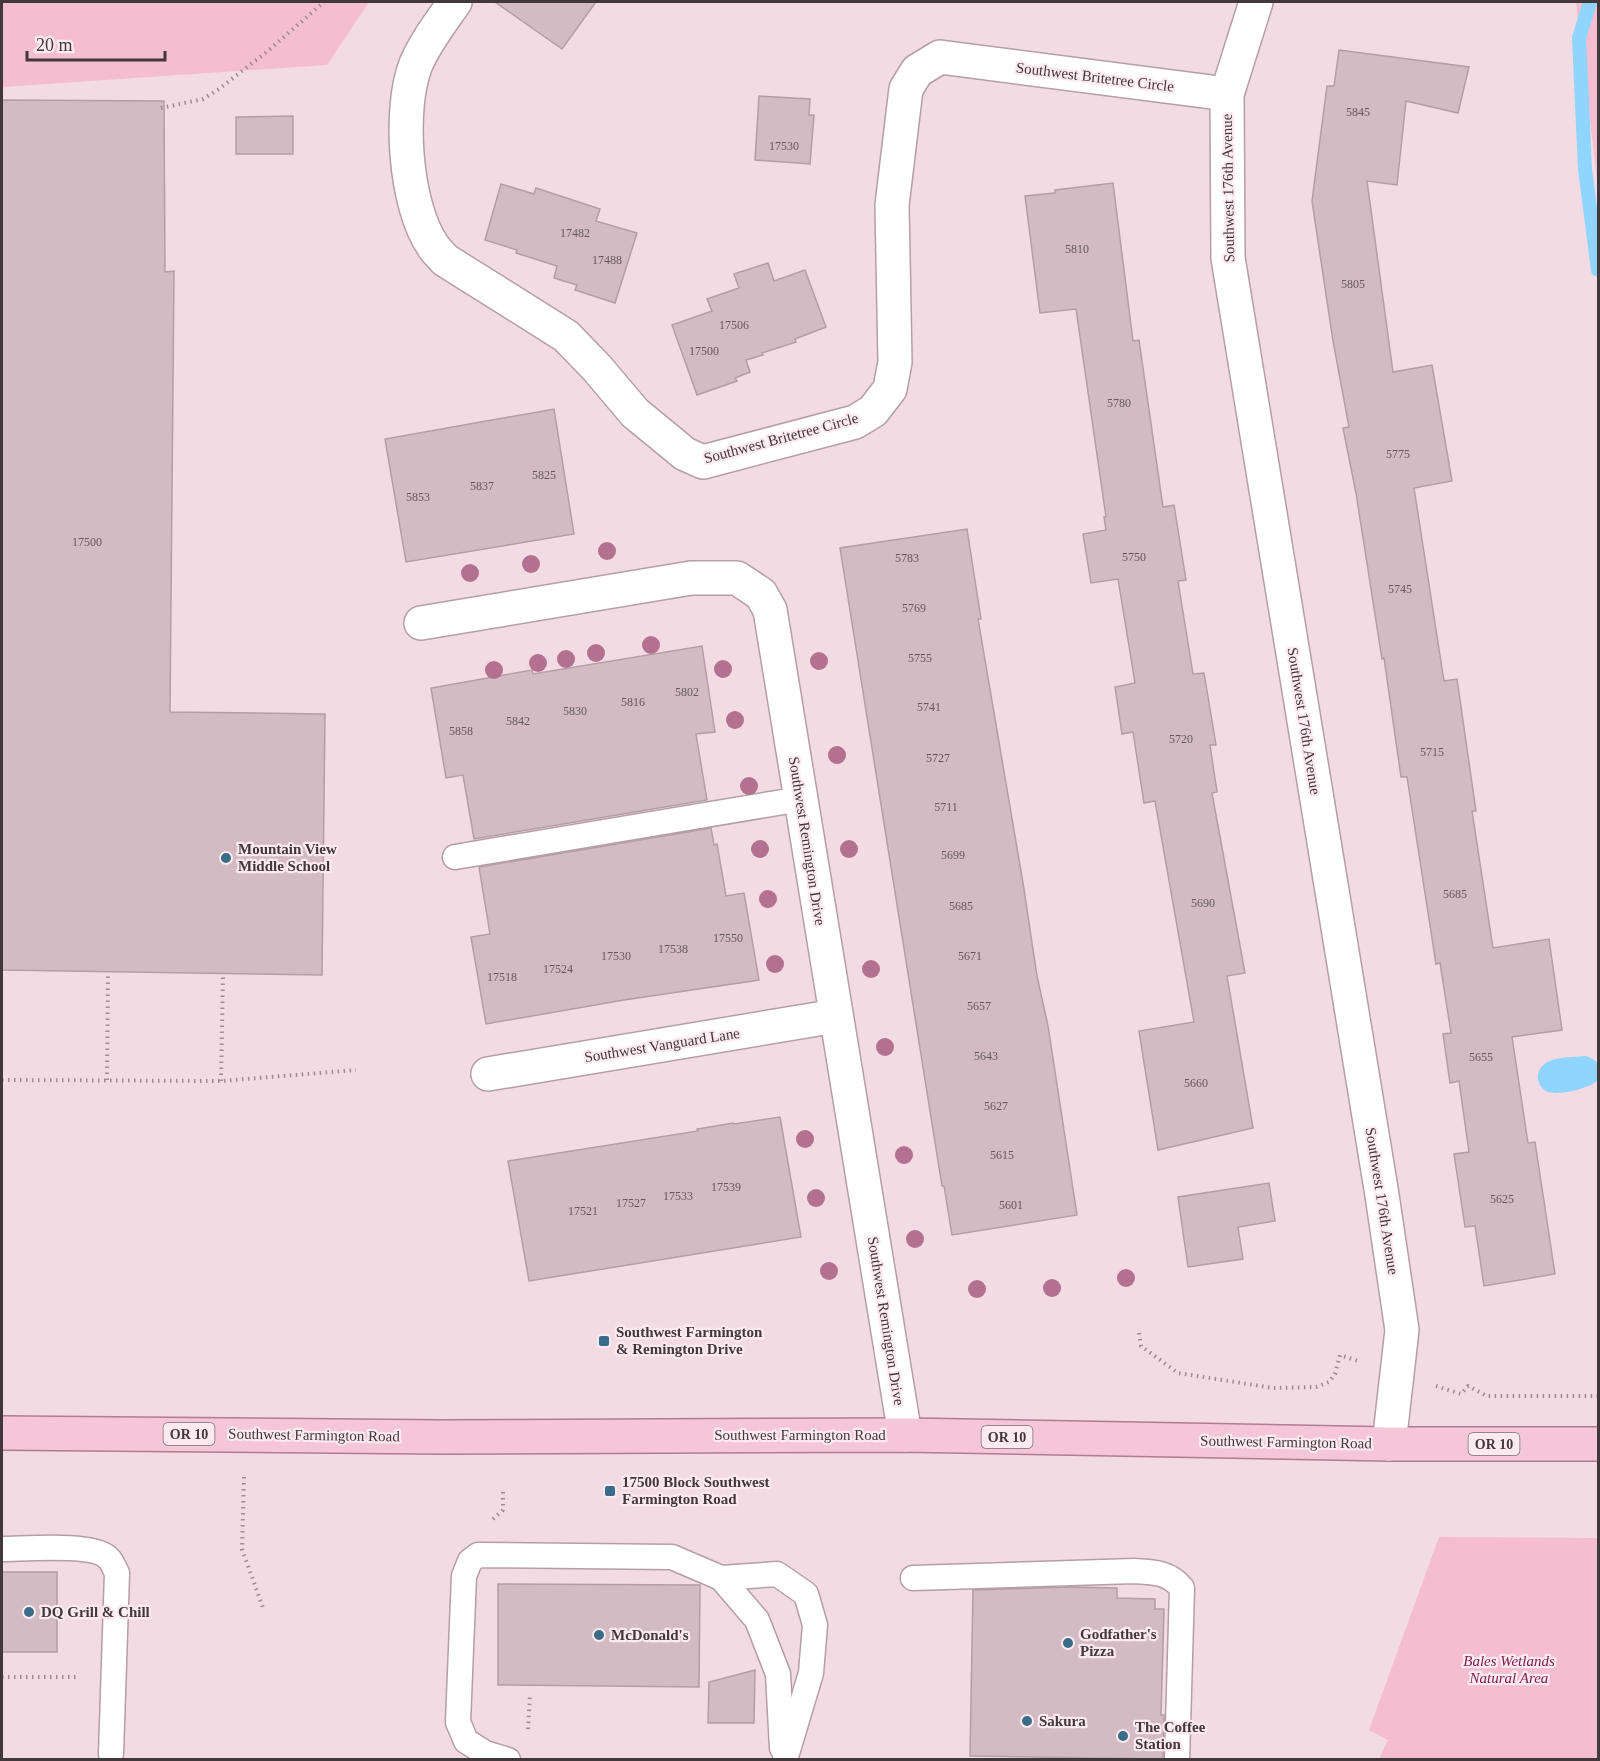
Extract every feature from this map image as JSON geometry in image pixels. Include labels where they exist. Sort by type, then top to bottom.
[{"type":"main road","name":"Southwest Farmington Road","points":[[2,1433],[441,1437],[905,1435],[1389,1444],[1599,1444]]},
{"type":"street","name":"Southwest Britetree Circle","points":[[455,2],[429,39],[416,65],[407,94],[405,126],[413,193],[432,245],[445,260],[566,336],[635,413],[685,454],[703,462],[855,422],[873,411],[890,388],[895,362],[892,205],[906,89],[917,71],[940,57],[1227,94]]},
{"type":"street","name":"Southwest 176th Avenue","points":[[1256,2],[1227,94],[1227,258],[1402,1330],[1389,1444]]},
{"type":"street","name":"Southwest Remington Drive","points":[[421,623],[691,578],[737,578],[761,594],[770,610],[905,1435]]},
{"type":"street","name":"Southwest Vanguard Lane","points":[[488,1074],[836,1016]]},
{"type":"lane","points":[[455,857],[801,799]]},
{"type":"lane","points":[[2,1549],[96,1550],[109,1557],[117,1573],[111,1754]]},
{"type":"lane","points":[[508,1760],[485,1753],[466,1741],[458,1722],[464,1576],[470,1561],[478,1555],[672,1557],[721,1578],[757,1620],[778,1674],[784,1760]]},
{"type":"lane","points":[[913,1578],[1134,1571],[1158,1572],[1174,1578],[1182,1588],[1177,1760]]},
{"type":"lane","points":[[721,1578],[777,1574],[806,1594],[815,1625],[811,1673],[784,1760]]},
{"type":"path","points":[[161,108],[203,99],[219,89],[269,50],[324,2]]},
{"type":"path","points":[[107,1080],[108,972]]},
{"type":"path","points":[[221,1081],[223,974]]},
{"type":"path","points":[[2,1080],[221,1081],[356,1070]]},
{"type":"path","points":[[1139,1333],[1141,1346],[1178,1373],[1274,1388],[1316,1387],[1329,1382],[1335,1374],[1340,1355]]},
{"type":"path","points":[[1461,1394],[1468,1386],[1487,1396],[1599,1396]]},
{"type":"path","points":[[245,1434],[242,1549],[263,1608]]},
{"type":"path","points":[[2,1677],[82,1677]]},
{"type":"green space","points":[[2,2],[369,2],[327,65],[2,87]]},
{"type":"green space","points":[[1576,2],[1598,2],[1598,188]]},
{"type":"green space","name":"Bales Wetlands Natural Area","points":[[1439,1537],[1598,1538],[1598,1759],[1379,1759],[1388,1740],[1369,1730]]},
{"type":"water","points":[[1586,1056],[1598,1063],[1598,1080],[1594,1083],[1574,1091],[1558,1093],[1546,1091],[1541,1086],[1538,1075],[1545,1064],[1557,1059]]},
{"type":"building","points":[[495,2],[596,2],[562,49]]},
{"type":"building","points":[[1339,50],[1469,67],[1458,113],[1406,101],[1397,185],[1367,181],[1393,372],[1432,365],[1452,481],[1414,488],[1444,681],[1457,679],[1476,811],[1472,811],[1493,948],[1549,939],[1562,1030],[1512,1037],[1528,1143],[1535,1142],[1555,1274],[1484,1286],[1475,1226],[1465,1227],[1454,1154],[1469,1152],[1459,1081],[1450,1083],[1443,1034],[1451,1033],[1440,963],[1436,964],[1407,777],[1401,777],[1384,658],[1382,659],[1356,493],[1343,428],[1349,427],[1333,341],[1312,201],[1327,86],[1334,86]]},
{"type":"building","points":[[759,96],[810,99],[809,115],[814,115],[810,164],[755,160]]},
{"type":"building","points":[[2,100],[164,101],[165,272],[174,271],[170,712],[325,714],[322,975],[2,970]]},
{"type":"building","points":[[293,116],[293,154],[236,154],[236,117]]},
{"type":"building","points":[[1113,183],[1133,341],[1139,340],[1163,507],[1174,505],[1186,580],[1178,581],[1193,674],[1204,673],[1216,745],[1210,745],[1217,792],[1212,793],[1245,973],[1227,976],[1253,1128],[1158,1150],[1139,1031],[1194,1022],[1155,801],[1144,803],[1133,732],[1122,734],[1115,687],[1135,683],[1118,579],[1091,583],[1083,534],[1106,530],[1104,517],[1106,517],[1076,309],[1040,313],[1025,196]]},
{"type":"building","points":[[501,184],[534,194],[536,188],[600,209],[596,221],[637,233],[615,303],[575,290],[577,285],[554,278],[557,266],[485,240]]},
{"type":"building","points":[[768,263],[774,281],[805,270],[826,327],[795,339],[796,342],[746,360],[750,372],[735,378],[737,381],[697,395],[672,325],[712,311],[707,299],[739,288],[734,274]]},
{"type":"building","points":[[554,409],[574,534],[406,562],[385,439]]},
{"type":"building","points":[[967,529],[981,619],[978,619],[1037,976],[1048,1026],[1077,1215],[952,1235],[944,1186],[942,1186],[840,548]]},
{"type":"building","points":[[702,646],[715,732],[696,734],[707,800],[474,839],[463,775],[446,778],[431,688],[532,670],[533,674]]},
{"type":"building","points":[[711,828],[714,845],[717,844],[726,896],[744,893],[759,980],[486,1024],[471,937],[490,934],[479,867]]},
{"type":"building","points":[[780,1117],[801,1237],[529,1281],[508,1161]]},
{"type":"building","points":[[1269,1183],[1275,1221],[1238,1227],[1243,1259],[1188,1267],[1178,1197]]},
{"type":"building","name":"DQ Grill & Chill","points":[[2,1572],[57,1572],[57,1652],[2,1652]]},
{"type":"building","name":"McDonald's","points":[[498,1584],[700,1585],[699,1687],[498,1685]]},
{"type":"building","points":[[1117,1588],[1117,1598],[1155,1599],[1155,1609],[1164,1609],[1161,1715],[1164,1715],[1163,1759],[970,1756],[973,1590]]},
{"type":"building","points":[[755,1670],[754,1723],[708,1723],[709,1682]]},
{"type":"waterway","points":[[1590,2],[1579,38],[1585,169],[1598,270]]},
{"type":"place","name":"Mountain View Middle School","points":[[226,858]]},
{"type":"place","name":"Southwest Farmington & Remington Drive","points":[[604,1341]]},
{"type":"place","name":"17500 Block Southwest Farmington Road","points":[[610,1491]]},
{"type":"place","name":"DQ Grill & Chill","points":[[29,1612]]},
{"type":"place","name":"McDonald's","points":[[599,1635]]},
{"type":"place","name":"Godfather's Pizza","points":[[1068,1643]]},
{"type":"place","name":"Sakura","points":[[1027,1721]]},
{"type":"place","name":"The Coffee Station","points":[[1123,1736]]}]
